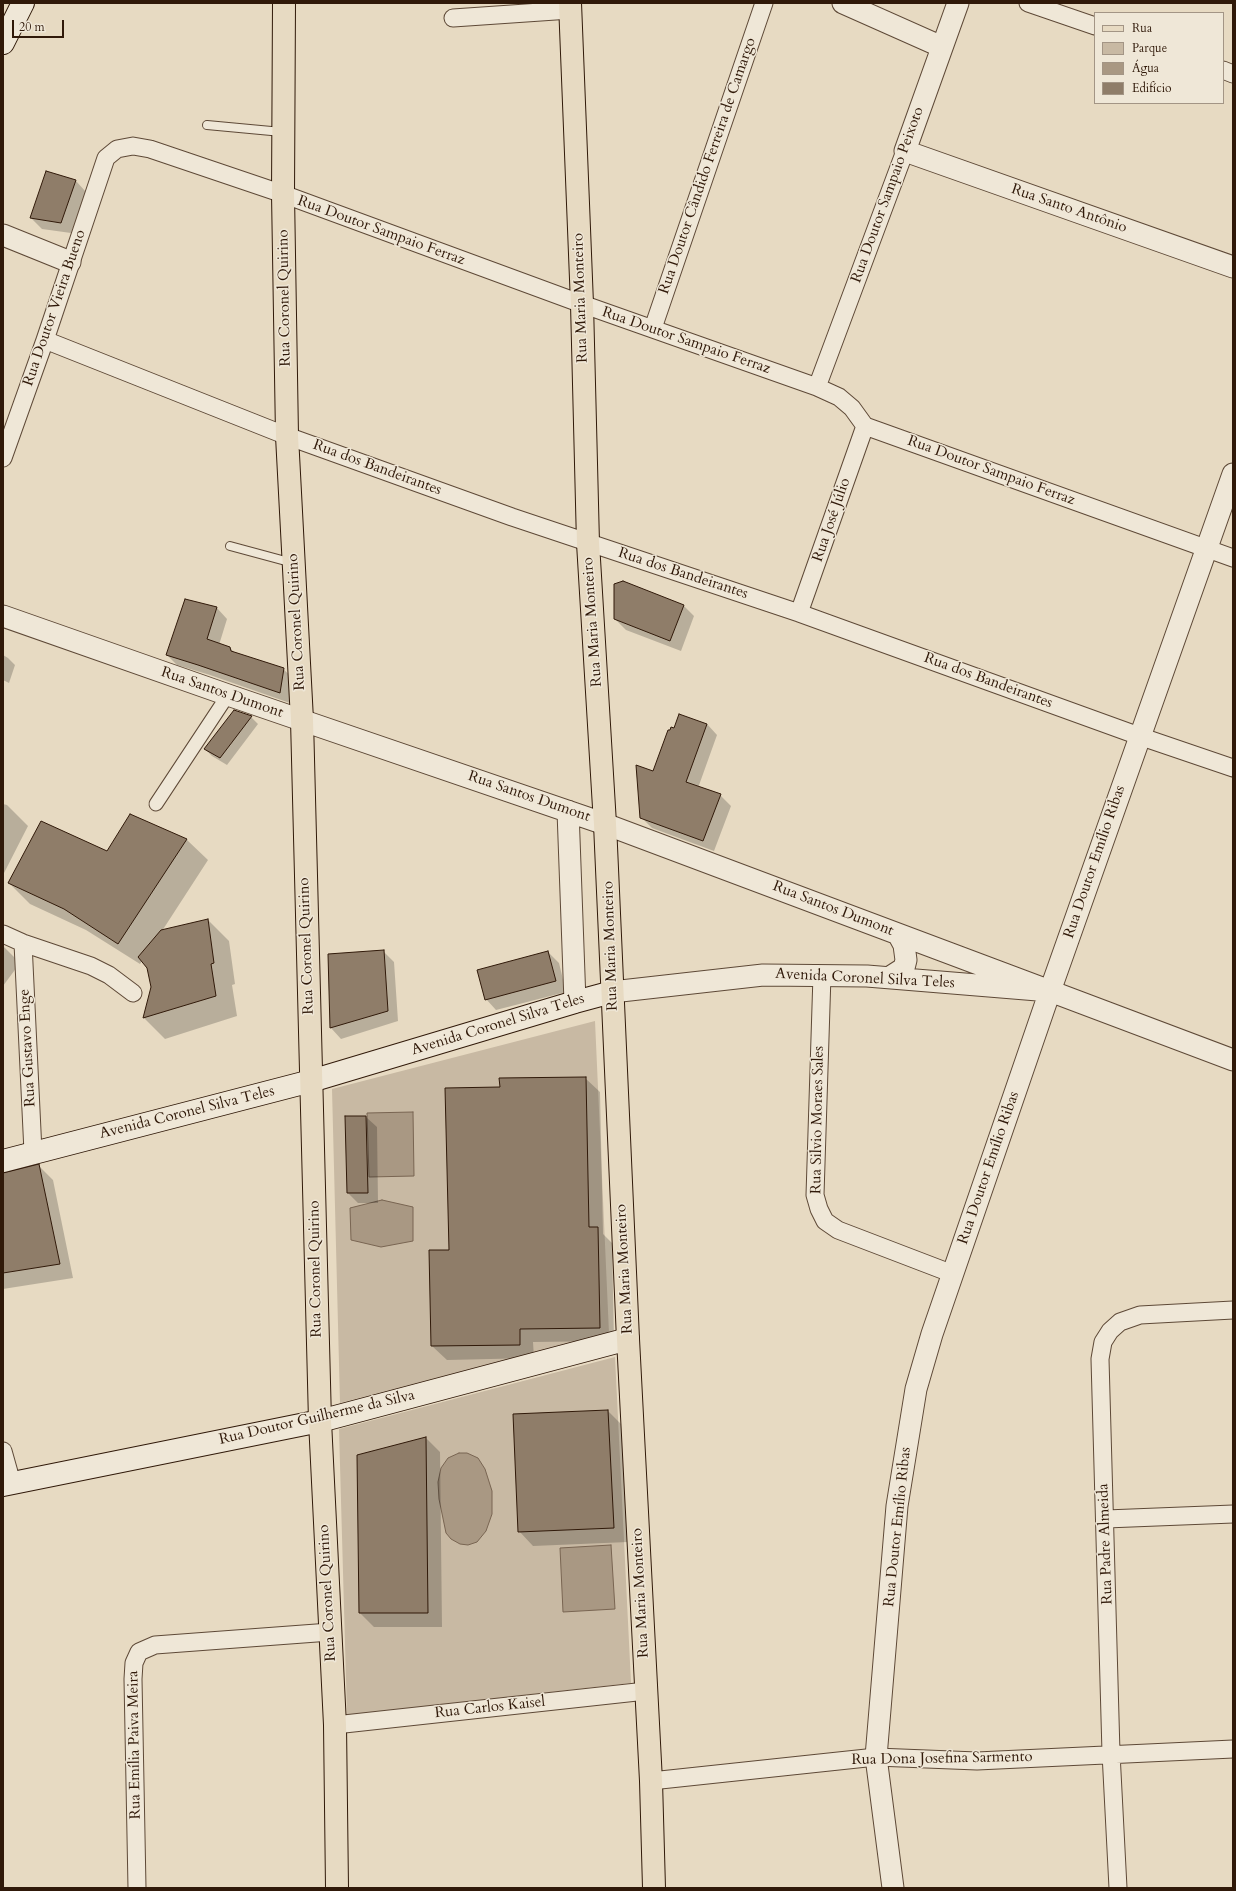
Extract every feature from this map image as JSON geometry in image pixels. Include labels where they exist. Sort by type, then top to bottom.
[{"type":"main road","points":[[3,43],[22,3]]},
{"type":"main road","name":"Rua Coronel Quirino","points":[[284,3],[283,194],[287,436],[302,720],[320,1421],[334,1725],[338,1888]]},
{"type":"main road","name":"Rua Maria Monteiro","points":[[570,7],[582,304],[588,543],[605,824],[628,1340],[651,1780],[654,1888]]},
{"type":"main road","name":"Avenida Coronel Silva Teles","points":[[3,1161],[312,1081],[612,992]]},
{"type":"main road","name":"Rua Doutor Guilherme da Silva","points":[[8,1484],[320,1421],[628,1340]]},
{"type":"street","name":"Rua Doutor Cândido Ferreira de Camargo","points":[[653,328],[764,3]]},
{"type":"street","points":[[843,3],[942,47]]},
{"type":"street","name":"Rua Doutor Sampaio Peixoto","points":[[817,387],[905,151],[958,3]]},
{"type":"street","points":[[1028,3],[1094,26]]},
{"type":"street","points":[[453,18],[570,7]]},
{"type":"street","name":"Rua Doutor Sampaio Ferraz","points":[[106,158],[117,150],[133,146],[150,149],[283,194],[582,304],[817,387],[839,397],[852,408],[864,426],[1233,558]]},
{"type":"street","name":"Rua Santo Antônio","points":[[905,151],[1233,267]]},
{"type":"street","name":"Rua Doutor Vieira Bueno","points":[[3,458],[45,340],[106,158]]},
{"type":"street","points":[[3,235],[70,262]]},
{"type":"street","name":"Rua dos Bandeirantes","points":[[45,340],[287,436],[512,517],[800,613],[1139,736],[1233,768]]},
{"type":"street","name":"Rua José Júlio","points":[[800,613],[864,426]]},
{"type":"street","name":"Rua Doutor Emílio Ribas","points":[[892,1888],[876,1757],[901,1478],[916,1389],[932,1334],[1050,991],[1233,474]]},
{"type":"street","name":"Rua Santos Dumont","points":[[3,616],[605,824],[1050,991]]},
{"type":"street","points":[[156,804],[228,695]]},
{"type":"street","points":[[568,811],[575,1002]]},
{"type":"street","points":[[3,934],[23,943],[91,966],[109,975],[133,993]]},
{"type":"street","points":[[890,977],[904,968],[906,960],[905,949],[898,934]]},
{"type":"street","name":"Rua Gustavo Enge","points":[[23,943],[33,1152]]},
{"type":"street","name":"Avenida Coronel Silva Teles","points":[[612,992],[763,974],[890,977],[1050,991],[1233,1060]]},
{"type":"street","name":"Rua Silvio Moraes Sales","points":[[822,975],[815,1195],[819,1209],[825,1221],[838,1230],[953,1274]]},
{"type":"street","name":"Rua Padre Almeida","points":[[1118,1888],[1111,1753],[1106,1519],[1100,1359],[1103,1342],[1110,1331],[1120,1322],[1140,1315],[1233,1310]]},
{"type":"street","points":[[3,1451],[8,1484]]},
{"type":"street","points":[[1106,1519],[1233,1514]]},
{"type":"street","name":"Rua Emília Paiva Meira","points":[[137,1888],[132,1679],[134,1663],[139,1652],[155,1645],[330,1632]]},
{"type":"street","name":"Rua Carlos Kaisel","points":[[334,1725],[646,1691]]},
{"type":"street","name":"Rua Dona Josefina Sarmento","points":[[651,1780],[876,1757],[977,1761],[1233,1748]]},
{"type":"lane","points":[[207,125],[283,133]]},
{"type":"lane","points":[[230,546],[294,564]]},
{"type":"green space","points":[[595,1021],[609,1333],[340,1403],[332,1089]]},
{"type":"green space","points":[[615,1357],[631,1683],[347,1715],[339,1429]]},
{"type":"water","points":[[413,1112],[414,1176],[369,1177],[367,1113]]},
{"type":"water","points":[[382,1200],[413,1207],[413,1241],[381,1247],[351,1240],[350,1208]]},
{"type":"water","points":[[459,1453],[467,1453],[478,1458],[485,1469],[492,1491],[492,1514],[486,1531],[477,1542],[468,1545],[460,1544],[451,1539],[446,1533],[439,1499],[438,1482],[441,1468],[448,1458]]},
{"type":"water","points":[[611,1545],[615,1609],[563,1612],[560,1548]]},
{"type":"building","points":[[46,171],[76,180],[61,223],[30,218]]},
{"type":"building","points":[[623,581],[684,605],[670,641],[614,619],[614,584]]},
{"type":"building","points":[[185,599],[217,607],[207,639],[230,647],[231,651],[284,668],[280,693],[166,655]]},
{"type":"building","points":[[234,710],[252,716],[220,758],[204,749]]},
{"type":"building","points":[[679,714],[707,724],[686,782],[721,794],[703,841],[640,818],[636,765],[653,771],[668,730],[670,730],[671,727],[674,728]]},
{"type":"building","points":[[130,814],[187,839],[118,944],[64,909],[8,883],[41,821],[107,851]]},
{"type":"building","points":[[208,919],[214,963],[211,964],[216,996],[143,1018],[151,987],[147,968],[138,957],[161,930]]},
{"type":"building","points":[[384,950],[388,1011],[330,1028],[328,954]]},
{"type":"building","points":[[548,951],[556,981],[485,1000],[477,970]]},
{"type":"building","points":[[586,1077],[589,1227],[598,1227],[600,1328],[520,1329],[520,1345],[431,1346],[429,1250],[449,1250],[445,1088],[500,1087],[499,1078]]},
{"type":"building","points":[[345,1116],[366,1116],[368,1193],[347,1193]]},
{"type":"building","points":[[39,1164],[60,1264],[3,1273],[3,1173]]},
{"type":"building","points":[[608,1410],[614,1528],[518,1532],[513,1414]]},
{"type":"building","points":[[426,1437],[428,1613],[359,1613],[357,1455]]}]
